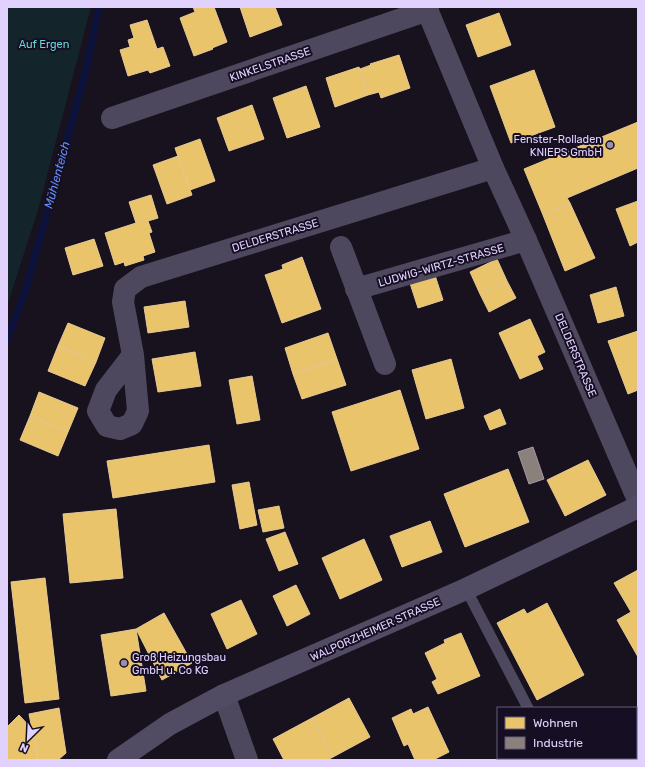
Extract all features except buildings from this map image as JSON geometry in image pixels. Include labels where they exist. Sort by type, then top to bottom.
[{"type":"street","name":"KINKELSTRASSE","points":[[112,118],[427,8]]},
{"type":"street","name":"DELDERSTRASSE","points":[[427,8],[493,168],[526,240],[638,500]]},
{"type":"street","name":"DELDERSTRASSE","points":[[133,355],[123,302],[125,289],[141,277],[493,168]]},
{"type":"street","name":"LUDWIG-WIRTZ-STRASSE","points":[[356,289],[526,240]]},
{"type":"street","points":[[341,247],[385,364]]},
{"type":"street","name":"WALPORZHEIMER STRASSE","points":[[118,760],[170,724],[224,695],[466,589],[638,507]]},
{"type":"street","points":[[224,695],[247,760]]},
{"type":"lane","points":[[466,589],[527,707]]},
{"type":"green space","name":"Auf Ergen","points":[[7,7],[91,7],[38,210],[7,306]]},
{"type":"waterway","name":"Mühlenteich","points":[[7,340],[25,292],[53,191],[85,74],[99,7]]},
{"type":"place","name":"Fenster-Rolladen KNIEPS GmbH","points":[[610,145]]},
{"type":"place","name":"Groß Heizungsbau GmbH u. Co KG","points":[[124,663]]}]
